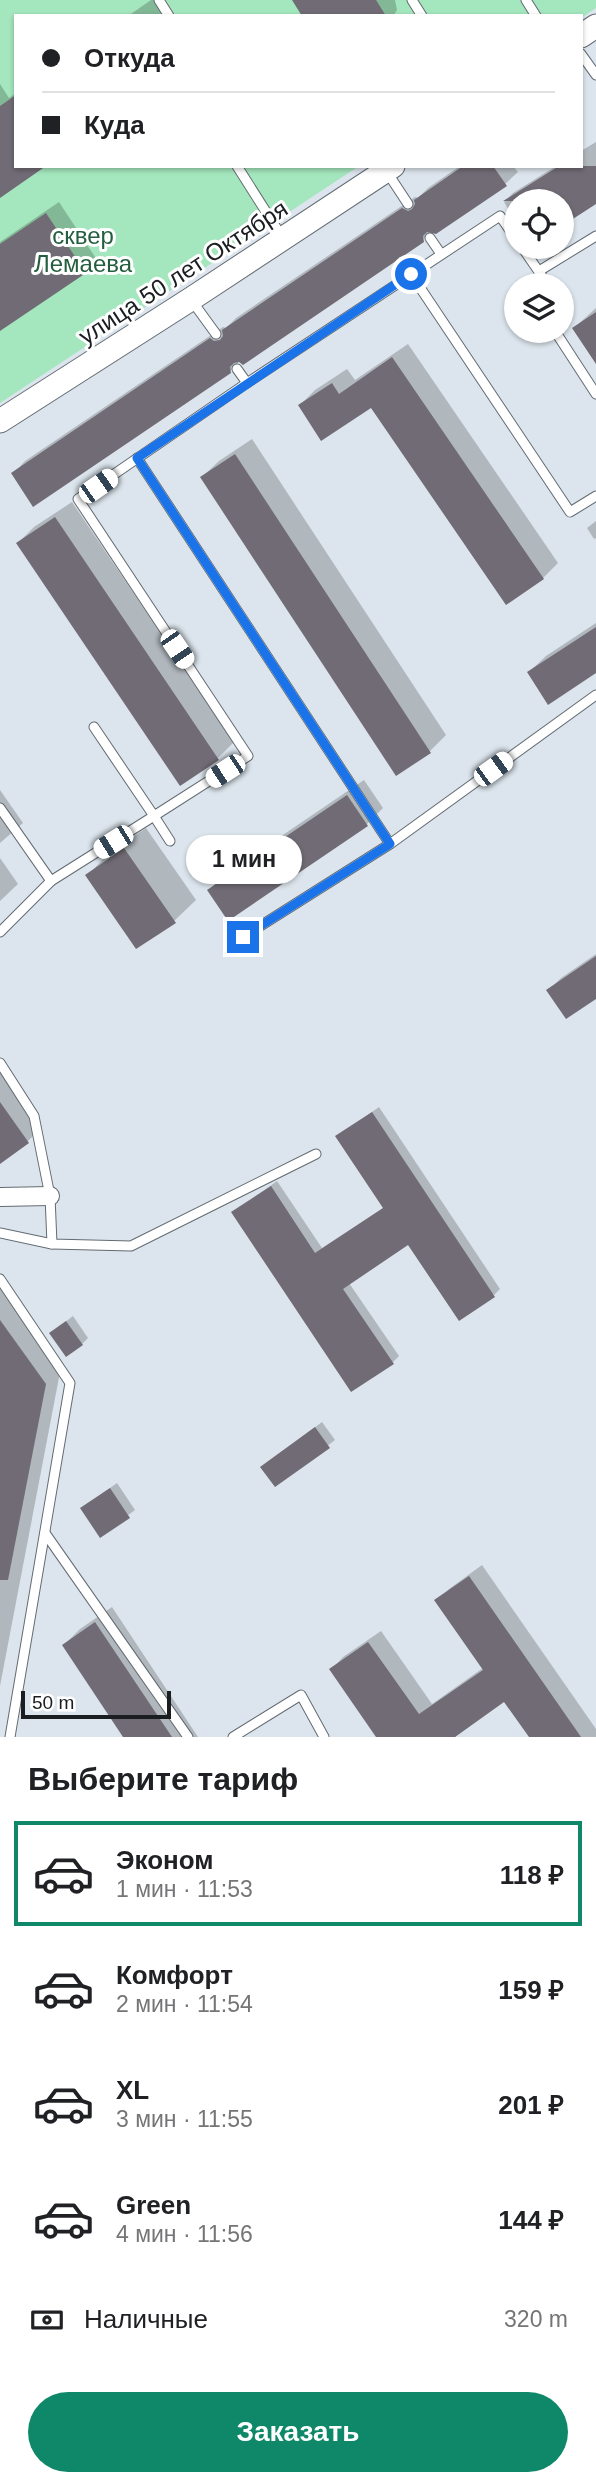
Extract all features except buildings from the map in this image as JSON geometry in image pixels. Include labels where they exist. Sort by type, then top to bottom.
[{"type":"street","name":"улица 50 лет Октября","points":[[0,421],[390,169]]},
{"type":"street","points":[[0,1197],[50,1196]]},
{"type":"lane","points":[[583,57],[596,75]]},
{"type":"lane","points":[[238,168],[283,239]]},
{"type":"lane","points":[[390,169],[408,204]]},
{"type":"lane","points":[[0,932],[51,881],[248,756],[78,499],[441,254],[500,216],[504,222]]},
{"type":"lane","points":[[530,259],[539,271],[596,236]]},
{"type":"lane","points":[[430,238],[441,254]]},
{"type":"lane","points":[[411,274],[570,512],[596,496]]},
{"type":"lane","points":[[191,299],[216,334]]},
{"type":"lane","points":[[563,343],[596,394]]},
{"type":"lane","points":[[237,369],[247,383]]},
{"type":"lane","points":[[137,458],[390,844]]},
{"type":"lane","points":[[243,937],[390,844],[596,695]]},
{"type":"lane","points":[[94,727],[170,841]]},
{"type":"lane","points":[[0,808],[51,881]]},
{"type":"lane","points":[[0,1063],[34,1116],[50,1196],[52,1244]]},
{"type":"lane","points":[[0,1233],[52,1244],[131,1246],[316,1154]]},
{"type":"lane","points":[[0,1279],[70,1383],[10,1737]]},
{"type":"lane","points":[[45,1533],[188,1737]]},
{"type":"lane","points":[[233,1737],[301,1695],[324,1737]]},
{"type":"green space","name":"сквер Лемаева","points":[[0,0],[596,0],[596,8],[583,17],[583,14],[14,14],[14,168],[356,168],[0,403]]},
{"type":"route","points":[[243,937],[390,844],[137,458],[411,274]]}]
